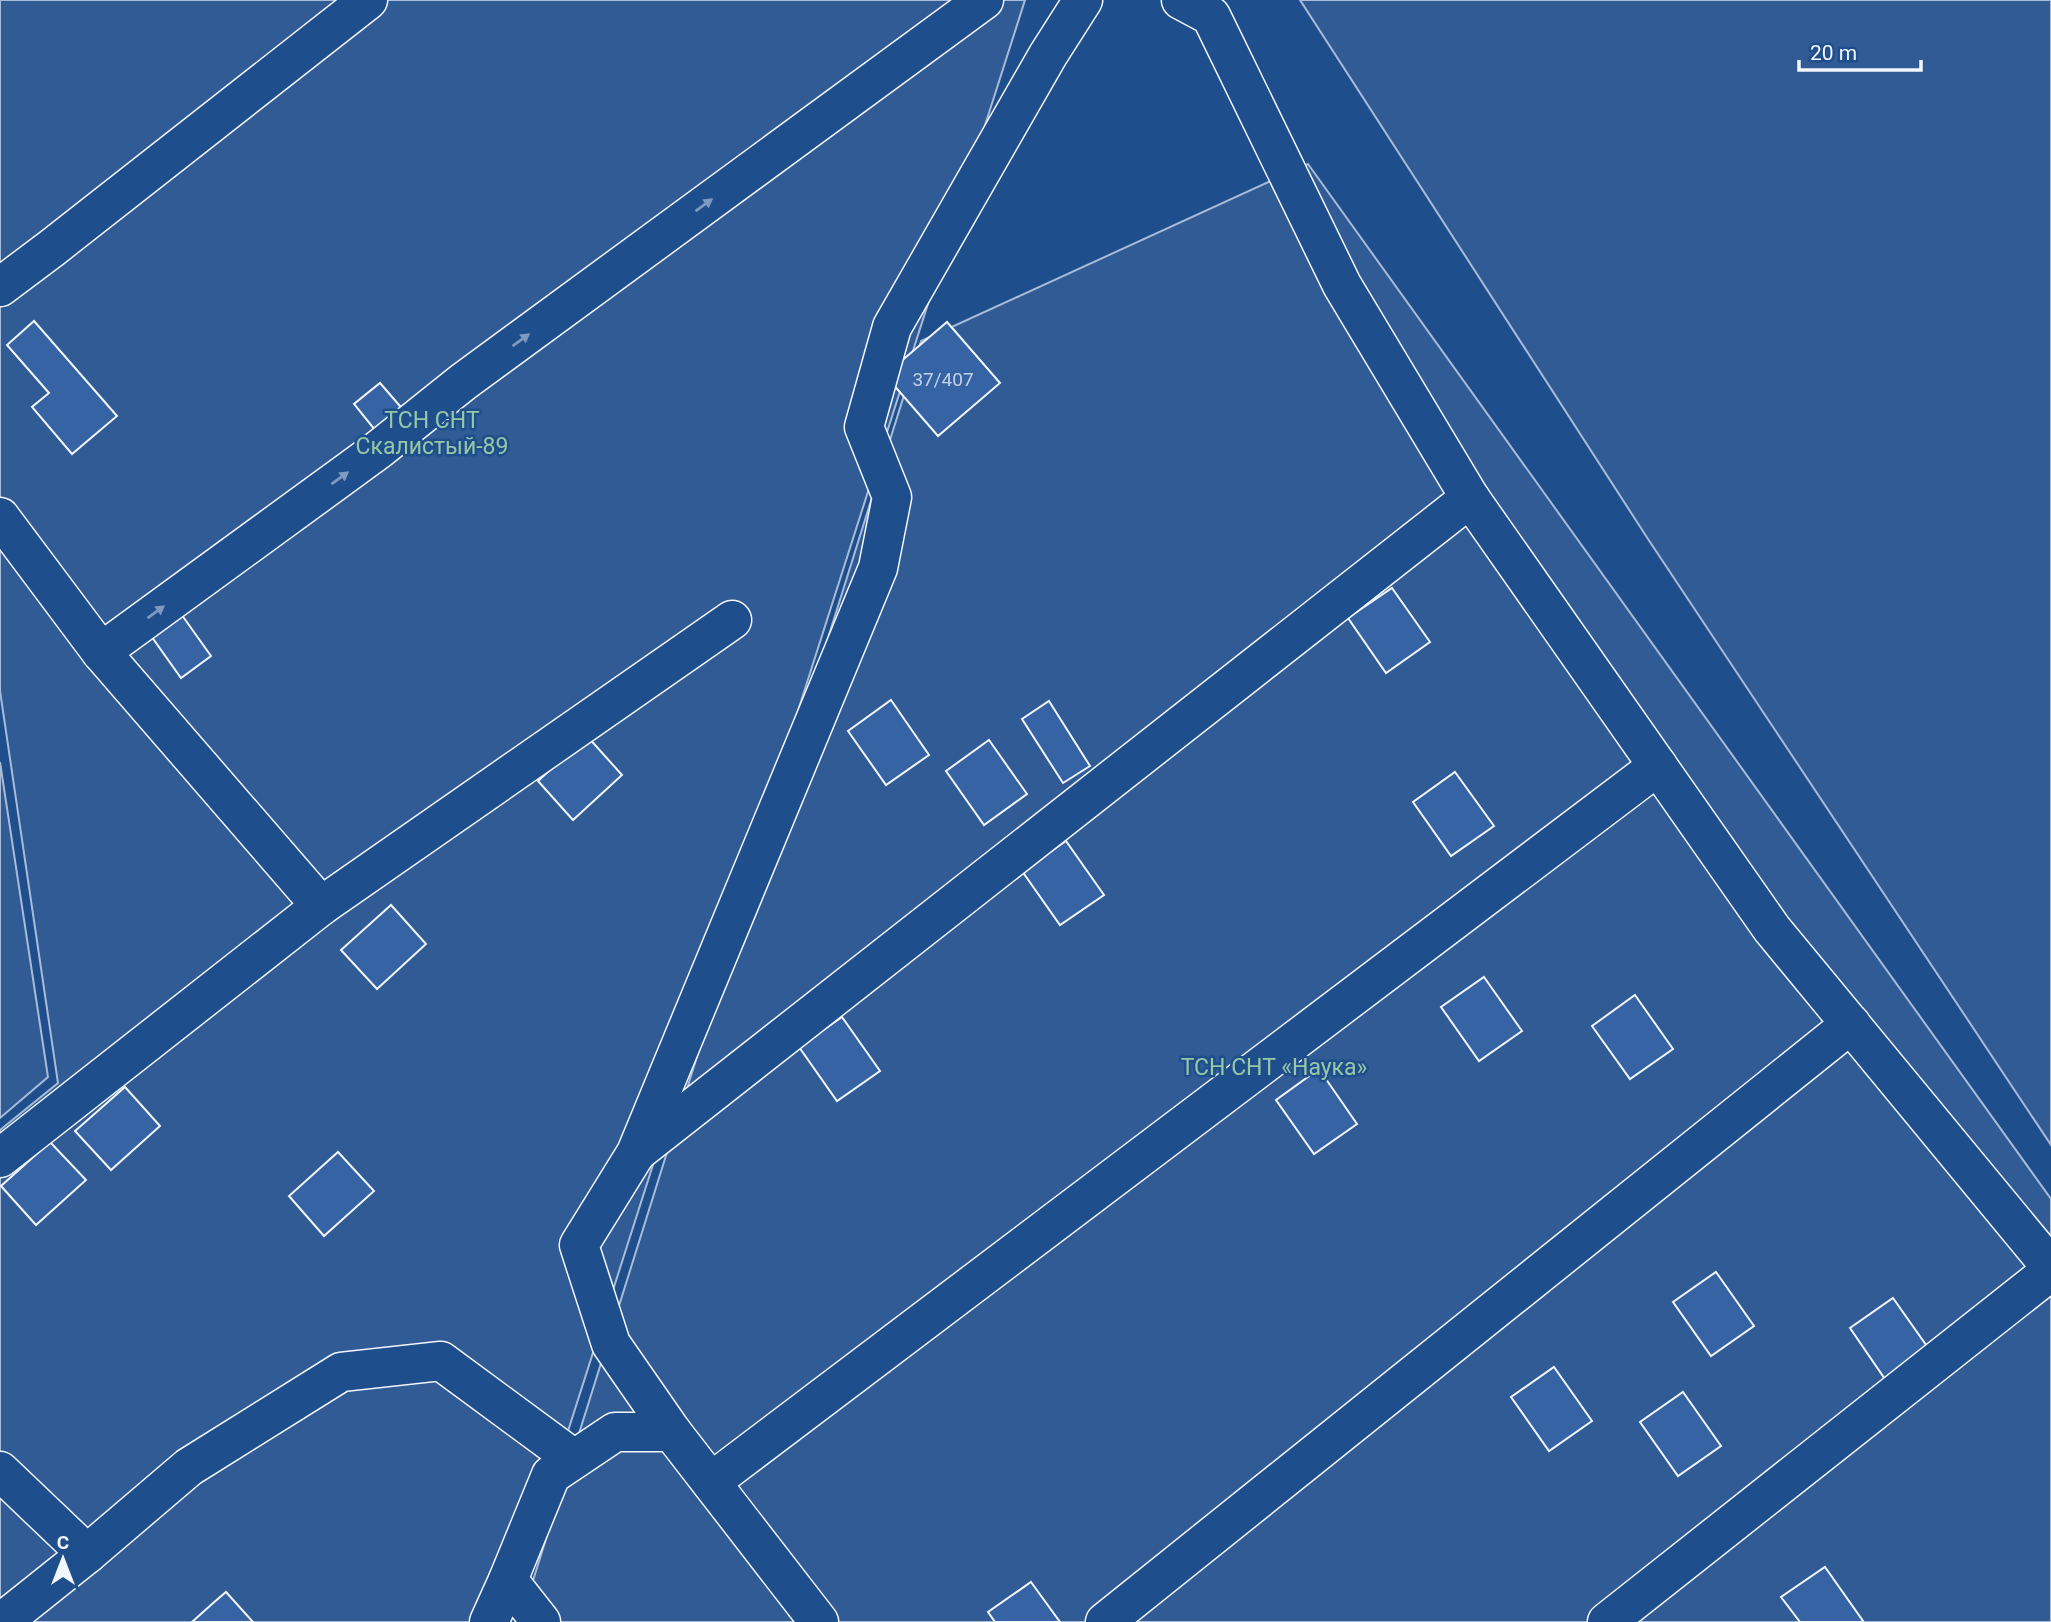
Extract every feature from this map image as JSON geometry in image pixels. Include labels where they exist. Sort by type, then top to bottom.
[{"type":"street","points":[[0,286],[368,0]]},
{"type":"street","points":[[101,652],[378,450],[463,382],[984,0]]},
{"type":"street","points":[[819,1622],[672,1432],[611,1344],[579,1245],[636,1153],[878,568],[892,497],[863,427],[892,327],[1048,55],[1083,0]]},
{"type":"street","points":[[1181,0],[1211,16],[1342,285],[1470,498],[1772,929],[2051,1269],[1607,1622]]},
{"type":"street","points":[[636,1153],[1470,498]]},
{"type":"street","points":[[0,517],[101,652],[321,906]]},
{"type":"street","points":[[0,1158],[321,906],[732,620]]},
{"type":"street","points":[[711,1482],[1657,766]]},
{"type":"street","points":[[1105,1622],[1851,1024]]},
{"type":"street","points":[[2,1622],[87,1555],[189,1467],[341,1371],[441,1361],[574,1459]]},
{"type":"street","points":[[489,1622],[551,1475],[615,1432],[672,1432]]},
{"type":"street","points":[[0,1471],[87,1555]]},
{"type":"street","points":[[508,1580],[541,1622]]},
{"type":"shaded area","name":"ТСН СНТ Скалистый-89","points":[[0,0],[1025,0],[507,1622],[0,1622],[0,1130],[58,1083],[0,691]]},
{"type":"shaded area","points":[[1300,0],[2051,0],[2051,1145],[1648,539]]},
{"type":"shaded area","name":"ТСН СНТ «Наука»","points":[[1308,164],[2051,1199],[2051,1622],[520,1622],[921,341]]},
{"type":"shaded area","points":[[0,762],[48,1077],[0,1118]]},
{"type":"building","points":[[34,321],[117,416],[72,454],[32,407],[49,393],[7,345]]},
{"type":"building","points":[[947,322],[1000,383],[938,436],[885,375]]},
{"type":"building","points":[[380,383],[406,413],[379,435],[354,404]]},
{"type":"building","points":[[1392,588],[1430,642],[1386,673],[1348,618]]},
{"type":"building","points":[[179,611],[211,656],[181,678],[149,633]]},
{"type":"building","points":[[891,700],[929,755],[886,785],[848,731]]},
{"type":"building","points":[[1049,701],[1090,766],[1063,783],[1022,719]]},
{"type":"building","points":[[587,736],[622,775],[573,820],[538,781]]},
{"type":"building","points":[[989,740],[1027,794],[984,825],[946,771]]},
{"type":"building","points":[[1455,772],[1494,826],[1451,856],[1413,802]]},
{"type":"building","points":[[1066,841],[1104,895],[1060,925],[1022,871]]},
{"type":"building","points":[[391,905],[426,944],[377,989],[341,950]]},
{"type":"building","points":[[1484,977],[1522,1031],[1479,1061],[1441,1007]]},
{"type":"building","points":[[1635,995],[1673,1049],[1630,1079],[1592,1026]]},
{"type":"building","points":[[842,1017],[880,1071],[837,1101],[799,1047]]},
{"type":"building","points":[[1319,1069],[1357,1124],[1314,1154],[1276,1100]]},
{"type":"building","points":[[125,1087],[160,1126],[111,1170],[75,1131]]},
{"type":"building","points":[[50,1142],[86,1180],[36,1225],[1,1186]]},
{"type":"building","points":[[338,1152],[374,1191],[324,1236],[289,1196]]},
{"type":"building","points":[[1716,1272],[1754,1326],[1711,1356],[1673,1302]]},
{"type":"building","points":[[1893,1298],[1931,1352],[1887,1382],[1850,1328]]},
{"type":"building","points":[[1554,1367],[1592,1421],[1549,1451],[1511,1397]]},
{"type":"building","points":[[1683,1392],[1721,1446],[1678,1476],[1640,1422]]},
{"type":"building","points":[[1825,1567],[1863,1621],[1800,1622],[1781,1597]]},
{"type":"building","points":[[1031,1582],[1060,1622],[995,1622],[988,1612]]},
{"type":"building","points":[[226,1592],[253,1622],[192,1622],[212,1604]]}]
